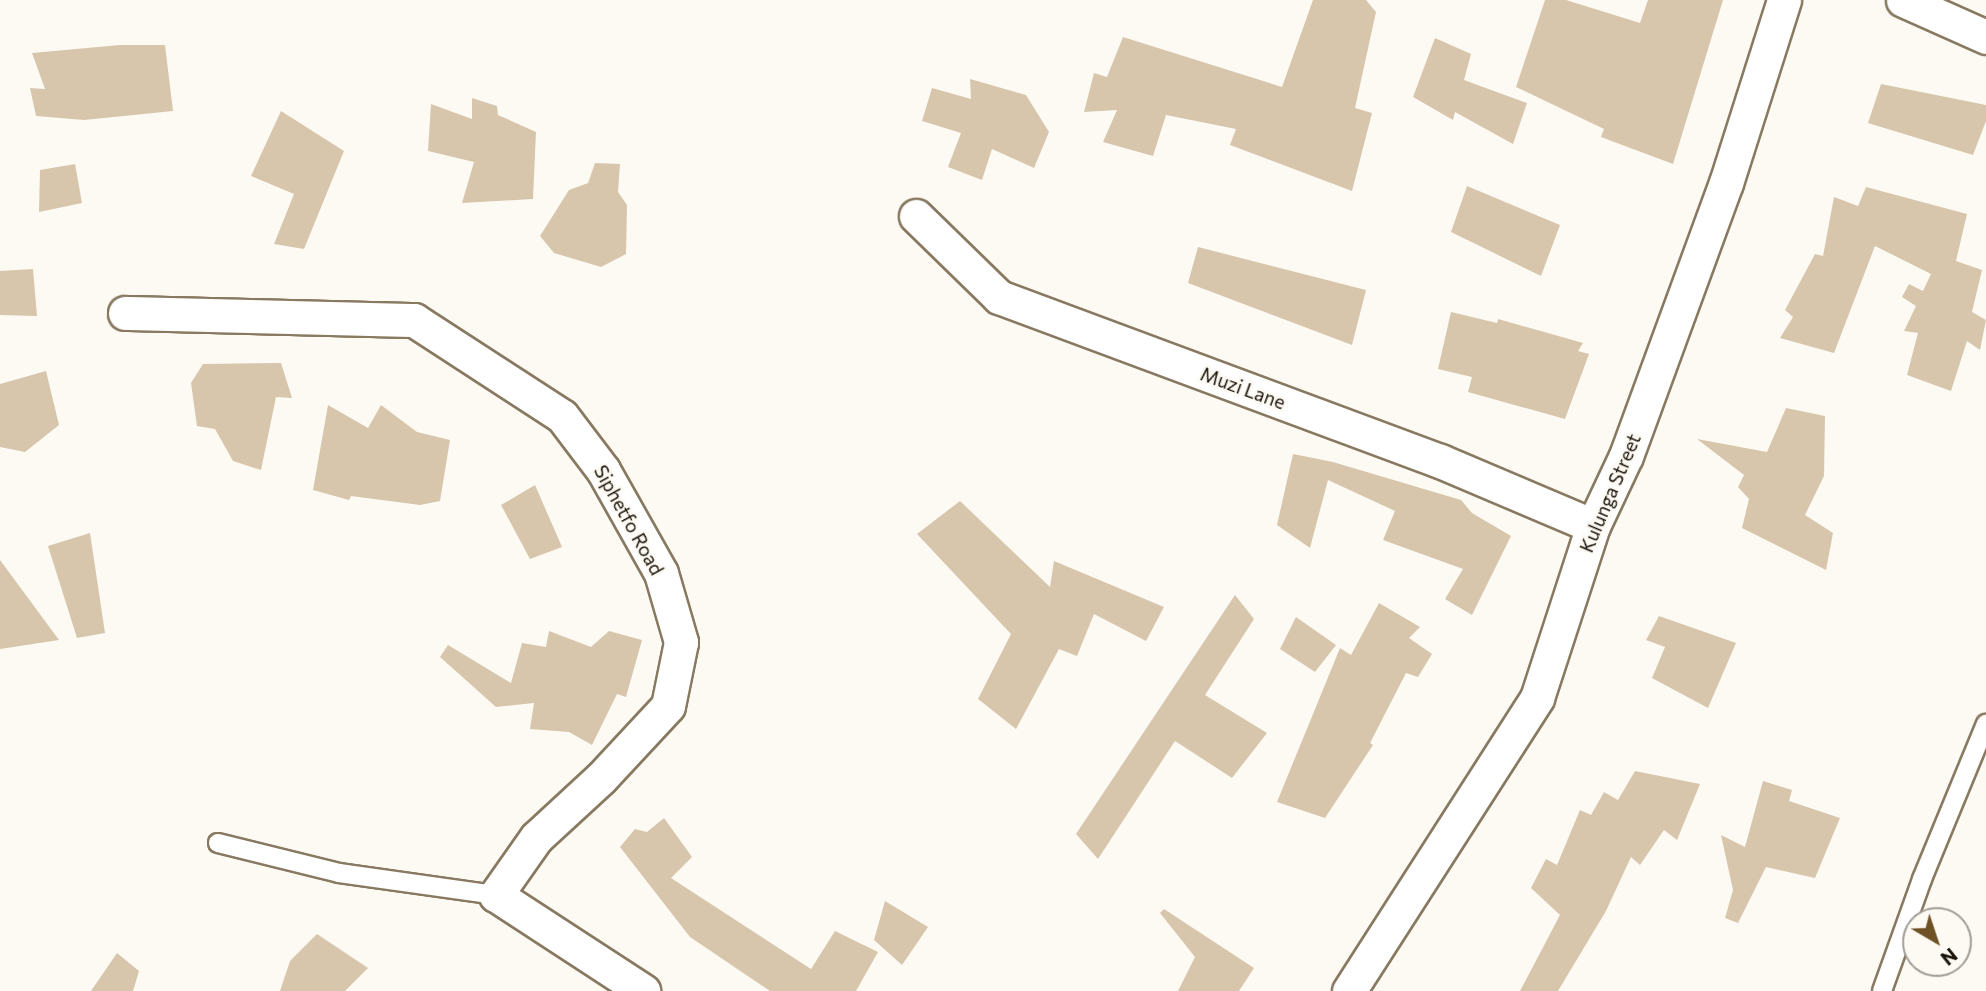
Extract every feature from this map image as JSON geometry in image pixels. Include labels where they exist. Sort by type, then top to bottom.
[{"type":"street","name":"Kulunga Street","points":[[1349,991],[1537,698],[1593,526],[1626,456],[1726,183],[1784,0]]},
{"type":"street","points":[[1903,0],[1986,37]]},
{"type":"street","name":"Muzi Lane","points":[[916,216],[999,297],[1440,461],[1593,526]]},
{"type":"street","name":"Siphetfo Road","points":[[125,313],[414,320],[562,416],[603,470],[661,573],[681,642],[668,705],[601,778],[536,838],[496,895]]},
{"type":"street","points":[[496,895],[643,991]]},
{"type":"lane","points":[[1882,991],[1922,879],[1986,724]]},
{"type":"lane","points":[[218,844],[339,873],[496,895]]},
{"type":"building","points":[[1313,0],[1366,0],[1376,12],[1355,108],[1372,113],[1352,191],[1230,145],[1236,129],[1166,115],[1153,156],[1103,142],[1117,110],[1084,112],[1094,73],[1107,77],[1123,37],[1282,87]]},
{"type":"building","points":[[1545,0],[1566,0],[1640,23],[1648,0],[1723,0],[1673,164],[1601,137],[1604,129],[1516,87]]},
{"type":"building","points":[[1435,38],[1471,54],[1464,80],[1527,103],[1513,144],[1455,112],[1453,120],[1413,97]]},
{"type":"building","points":[[120,45],[165,45],[173,111],[84,120],[36,116],[30,88],[45,89],[32,53]]},
{"type":"building","points":[[970,79],[1026,95],[1049,132],[1034,168],[992,149],[982,180],[948,167],[961,133],[922,121],[932,88],[971,99]]},
{"type":"building","points":[[1881,84],[1986,105],[1986,121],[1973,155],[1868,123]]},
{"type":"building","points":[[472,98],[497,106],[498,115],[536,132],[533,199],[462,203],[474,162],[428,151],[431,104],[472,119]]},
{"type":"building","points":[[281,111],[344,151],[304,249],[274,244],[294,194],[251,176]]},
{"type":"building","points":[[595,163],[620,164],[618,192],[627,205],[626,254],[601,267],[554,253],[540,236],[569,190],[588,183]]},
{"type":"building","points":[[75,164],[82,203],[39,212],[40,170]]},
{"type":"building","points":[[1467,186],[1560,225],[1541,276],[1451,232]]},
{"type":"building","points":[[1866,187],[1967,214],[1956,261],[1982,270],[1972,312],[1986,320],[1980,350],[1967,341],[1951,391],[1907,375],[1918,333],[1904,331],[1916,306],[1902,297],[1909,284],[1923,291],[1931,274],[1875,246],[1834,353],[1780,338],[1793,317],[1785,310],[1815,254],[1823,256],[1834,197],[1858,206]]},
{"type":"building","points":[[1198,247],[1366,290],[1352,345],[1188,283]]},
{"type":"building","points":[[33,269],[37,316],[0,315],[0,271]]},
{"type":"building","points":[[1451,312],[1497,323],[1498,319],[1583,343],[1578,351],[1589,354],[1565,419],[1468,392],[1472,377],[1438,369]]},
{"type":"building","points":[[281,363],[292,398],[276,397],[261,470],[233,461],[215,429],[197,426],[191,383],[203,364]]},
{"type":"building","points":[[46,371],[59,425],[25,452],[0,447],[0,384]]},
{"type":"building","points":[[328,405],[368,428],[381,405],[417,432],[450,440],[440,501],[420,505],[351,496],[349,500],[313,490]]},
{"type":"building","points":[[1786,408],[1825,416],[1824,476],[1805,515],[1833,533],[1826,570],[1742,528],[1749,499],[1738,487],[1744,475],[1697,439],[1767,452]]},
{"type":"building","points":[[1293,454],[1333,462],[1461,500],[1472,513],[1511,536],[1472,615],[1445,599],[1463,569],[1383,540],[1395,511],[1328,480],[1310,548],[1277,525]]},
{"type":"building","points":[[535,485],[562,547],[530,559],[501,505]]},
{"type":"building","points":[[960,501],[1050,587],[1054,561],[1164,607],[1146,641],[1094,614],[1077,656],[1059,649],[1016,729],[978,699],[1011,634],[917,534]]},
{"type":"building","points":[[90,533],[105,633],[77,638],[48,546]]},
{"type":"building","points":[[0,560],[59,640],[0,649]]},
{"type":"building","points":[[1235,595],[1254,619],[1205,695],[1267,733],[1232,778],[1175,741],[1098,859],[1076,834]]},
{"type":"building","points":[[1379,603],[1420,627],[1409,638],[1432,654],[1418,677],[1406,673],[1370,743],[1373,745],[1325,818],[1277,802],[1340,648],[1351,655]]},
{"type":"building","points":[[1659,616],[1736,643],[1708,708],[1652,678],[1665,647],[1646,640]]},
{"type":"building","points":[[1296,617],[1336,645],[1315,672],[1280,649]]},
{"type":"building","points":[[549,631],[591,647],[609,631],[642,640],[626,697],[617,694],[592,745],[569,732],[530,729],[534,703],[496,707],[440,657],[448,645],[511,683],[522,643],[546,647]]},
{"type":"building","points":[[1635,771],[1700,784],[1677,840],[1664,830],[1640,865],[1631,857],[1606,911],[1558,991],[1520,991],[1560,915],[1531,888],[1546,859],[1557,865],[1580,810],[1591,815],[1604,792],[1618,800]]},
{"type":"building","points":[[1763,781],[1792,790],[1789,801],[1840,818],[1815,878],[1766,867],[1738,923],[1725,918],[1733,890],[1721,835],[1745,847]]},
{"type":"building","points":[[664,818],[692,857],[671,878],[811,969],[835,931],[878,952],[856,991],[770,991],[690,937],[620,847],[635,829],[647,832]]},
{"type":"building","points":[[885,901],[928,927],[902,965],[874,940]]},
{"type":"building","points":[[1164,909],[1254,968],[1239,991],[1178,991],[1195,957],[1160,913]]},
{"type":"building","points":[[317,934],[368,968],[345,991],[280,991],[290,961]]},
{"type":"building","points":[[117,953],[139,971],[133,991],[91,991]]}]
